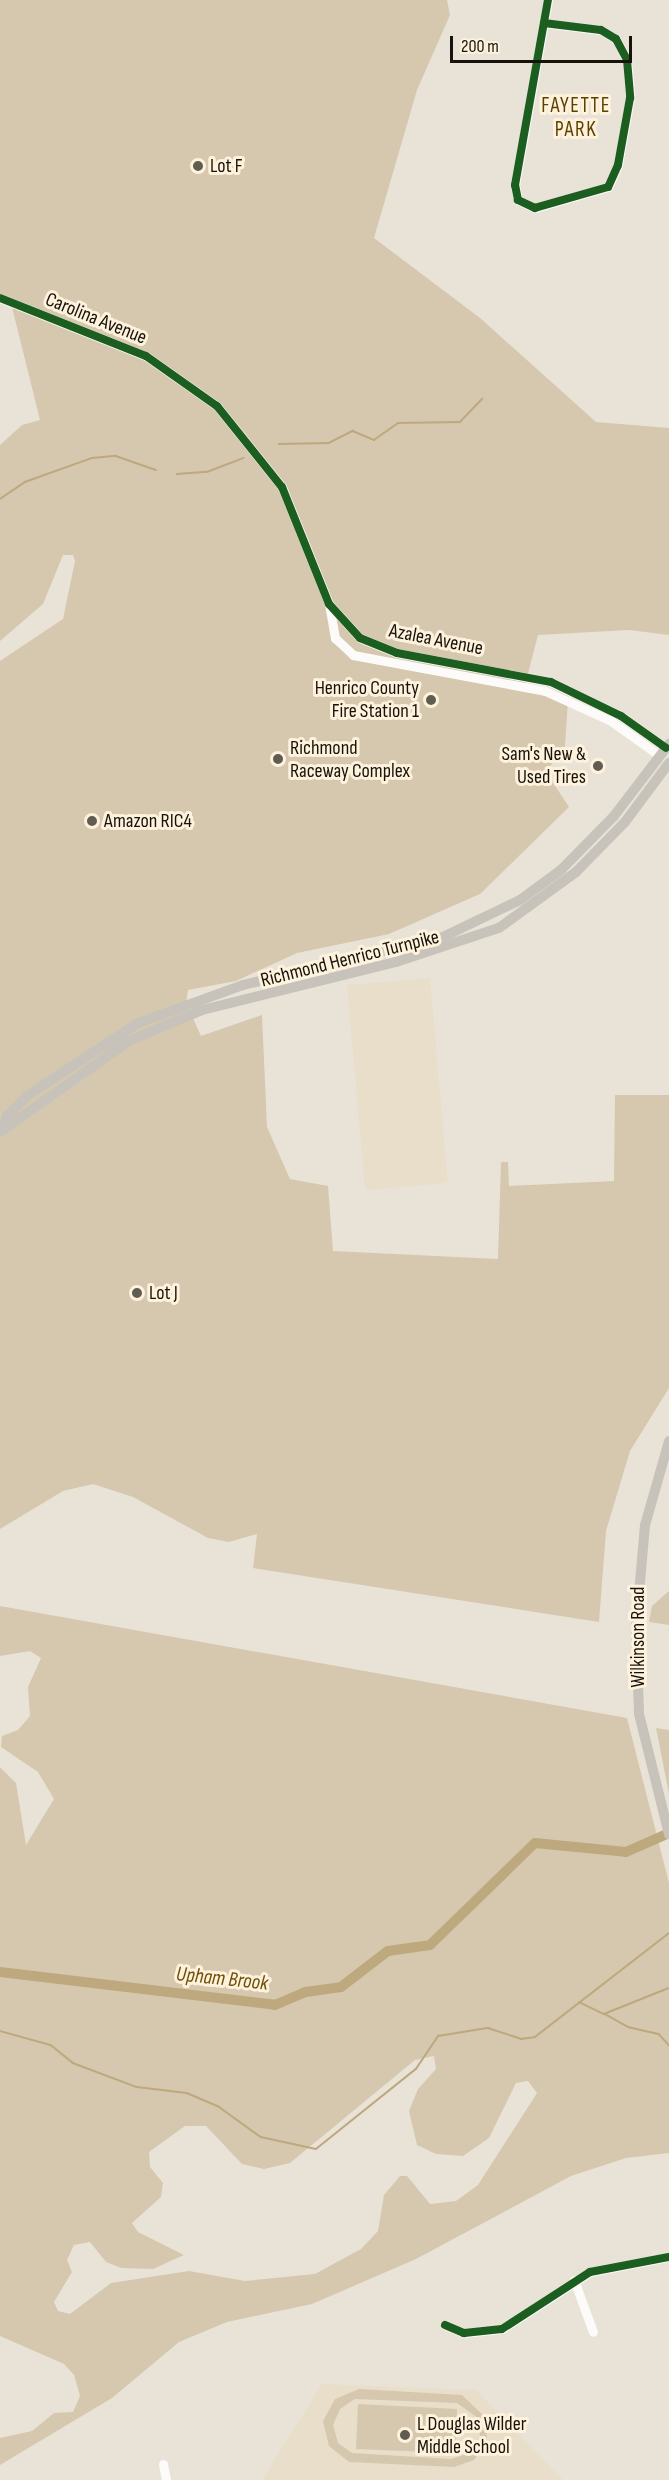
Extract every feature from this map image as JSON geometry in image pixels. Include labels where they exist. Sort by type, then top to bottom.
[{"type":"main road","name":"Richmond Henrico Turnpike","points":[[2,1131],[129,1041],[202,1010],[396,962],[499,928],[576,872],[625,822],[667,755]]},
{"type":"main road","name":"Wilkinson Road","points":[[668,1832],[640,1720],[636,1627],[645,1524],[669,1441]]},
{"type":"street","points":[[544,23],[602,30],[616,39],[627,60],[630,98],[618,165],[608,187],[581,199],[526,206],[515,196],[514,184],[548,0]]},
{"type":"street","name":"Carolina Avenue","points":[[0,298],[162,365],[217,406],[256,448]]},
{"type":"street","name":"Azalea Avenue","points":[[256,448],[292,504],[329,604],[335,638],[353,655],[545,691],[611,721],[667,755]]},
{"type":"street","name":"Azalea Avenue","points":[[329,604],[368,643],[551,682],[621,716],[667,755]]},
{"type":"street","points":[[445,2325],[464,2332],[502,2330],[574,2280],[613,2265],[669,2257]]},
{"type":"street","points":[[574,2280],[593,2332]]},
{"type":"street","points":[[163,2464],[166,2480]]},
{"type":"shaded area","name":"Richmond Raceway Complex","points":[[0,0],[447,0],[450,15],[417,90],[374,238],[480,318],[596,422],[669,428],[669,635],[629,630],[538,635],[525,685],[568,700],[565,746],[546,772],[569,807],[480,894],[389,934],[297,953],[236,981],[188,990],[186,1003],[201,1036],[262,1015],[267,1127],[290,1179],[328,1186],[333,1251],[498,1259],[501,1162],[508,1162],[509,1186],[614,1181],[615,1095],[669,1095],[669,1388],[630,1451],[606,1531],[599,1622],[253,1568],[257,1534],[229,1542],[208,1538],[133,1497],[93,1484],[63,1491],[0,1529],[0,661],[63,619],[75,561],[73,555],[63,555],[43,604],[0,641],[0,445],[22,425],[40,420],[11,303],[0,298]]},
{"type":"shaded area","points":[[430,978],[448,1183],[365,1190],[347,985]]},
{"type":"shaded area","points":[[669,1591],[669,1625],[649,1622],[652,1606]]},
{"type":"shaded area","points":[[0,1606],[627,1718],[669,1883],[669,2153],[626,2158],[571,2176],[416,2259],[312,2304],[227,2322],[179,2342],[112,2398],[0,2465],[0,2438],[32,2431],[54,2413],[73,2412],[80,2396],[74,2375],[64,2364],[0,2336],[0,1767],[16,1783],[26,1845],[54,1799],[38,1772],[1,1747],[2,1736],[18,1730],[30,1716],[28,1687],[41,1658],[30,1651],[0,1656]],"holes":[[[434,2056],[436,2069],[418,2089],[409,2111],[417,2145],[436,2154],[463,2156],[489,2138],[516,2083],[528,2081],[537,2093],[478,2185],[456,2201],[430,2204],[407,2176],[400,2176],[384,2195],[378,2231],[361,2249],[315,2274],[245,2281],[189,2271],[111,2283],[70,2314],[58,2311],[54,2302],[72,2272],[67,2260],[74,2245],[90,2242],[106,2262],[121,2268],[153,2269],[184,2255],[138,2232],[132,2223],[161,2197],[163,2183],[150,2167],[149,2152],[185,2126],[206,2126],[242,2164],[264,2169],[290,2163],[415,2060]]]},
{"type":"shaded area","points":[[656,1728],[669,1730],[669,1794]]},
{"type":"shaded area","name":"L Douglas Wilder Middle School","points":[[322,2384],[476,2390],[563,2480],[262,2480]]},
{"type":"shaded area","points":[[359,2389],[462,2395],[486,2418],[487,2441],[474,2460],[454,2467],[349,2462],[329,2446],[323,2421],[335,2399]],"holes":[[[355,2399],[457,2403],[478,2418],[480,2437],[470,2453],[451,2459],[352,2453],[338,2443],[333,2425],[340,2409]]]},
{"type":"shaded area","points":[[358,2404],[457,2409],[455,2453],[356,2449]]},
{"type":"waterway","points":[[279,444],[329,443],[353,431],[374,440],[398,423],[460,422],[482,399]]},
{"type":"waterway","points":[[0,499],[25,482],[92,458],[116,456],[156,470]]},
{"type":"waterway","points":[[177,474],[207,472],[243,458]]},
{"type":"waterway","name":"Upham Brook","points":[[0,1972],[275,2005],[306,1992],[341,1987],[388,1951],[430,1945],[535,1843],[626,1852],[669,1833]]},
{"type":"waterway","points":[[0,2031],[51,2045],[73,2063],[137,2087],[187,2093],[218,2106],[261,2137],[316,2149],[416,2069],[438,2036],[488,2028],[521,2039],[535,2037],[669,1933]]},
{"type":"waterway","points":[[579,2002],[604,2014],[669,1988]]},
{"type":"waterway","points":[[605,2014],[628,2027],[659,2034],[669,2045]]},
{"type":"cycle path","points":[[544,23],[601,30],[616,39],[627,60],[630,98],[618,165],[608,187],[535,208],[518,200],[515,185],[548,0]]},
{"type":"cycle path","points":[[0,298],[146,356],[217,406],[282,487],[329,604],[360,638],[397,653],[551,682],[621,716],[666,748]]},
{"type":"cycle path","points":[[445,2325],[464,2333],[502,2329],[590,2272],[669,2257]]},
{"type":"place","name":"Lot F","points":[[198,166]]},
{"type":"place","name":"Henrico County Fire Station 1","points":[[431,700]]},
{"type":"place","name":"Richmond Raceway Complex","points":[[278,759]]},
{"type":"place","name":"Sam's New & Used Tires","points":[[598,766]]},
{"type":"place","name":"Amazon RIC4","points":[[92,821]]},
{"type":"place","name":"Lot J","points":[[137,1293]]},
{"type":"place","name":"L Douglas Wilder Middle School","points":[[405,2435]]},
{"type":"district","name":"FAYETTE PARK","points":[[576,118]]}]
